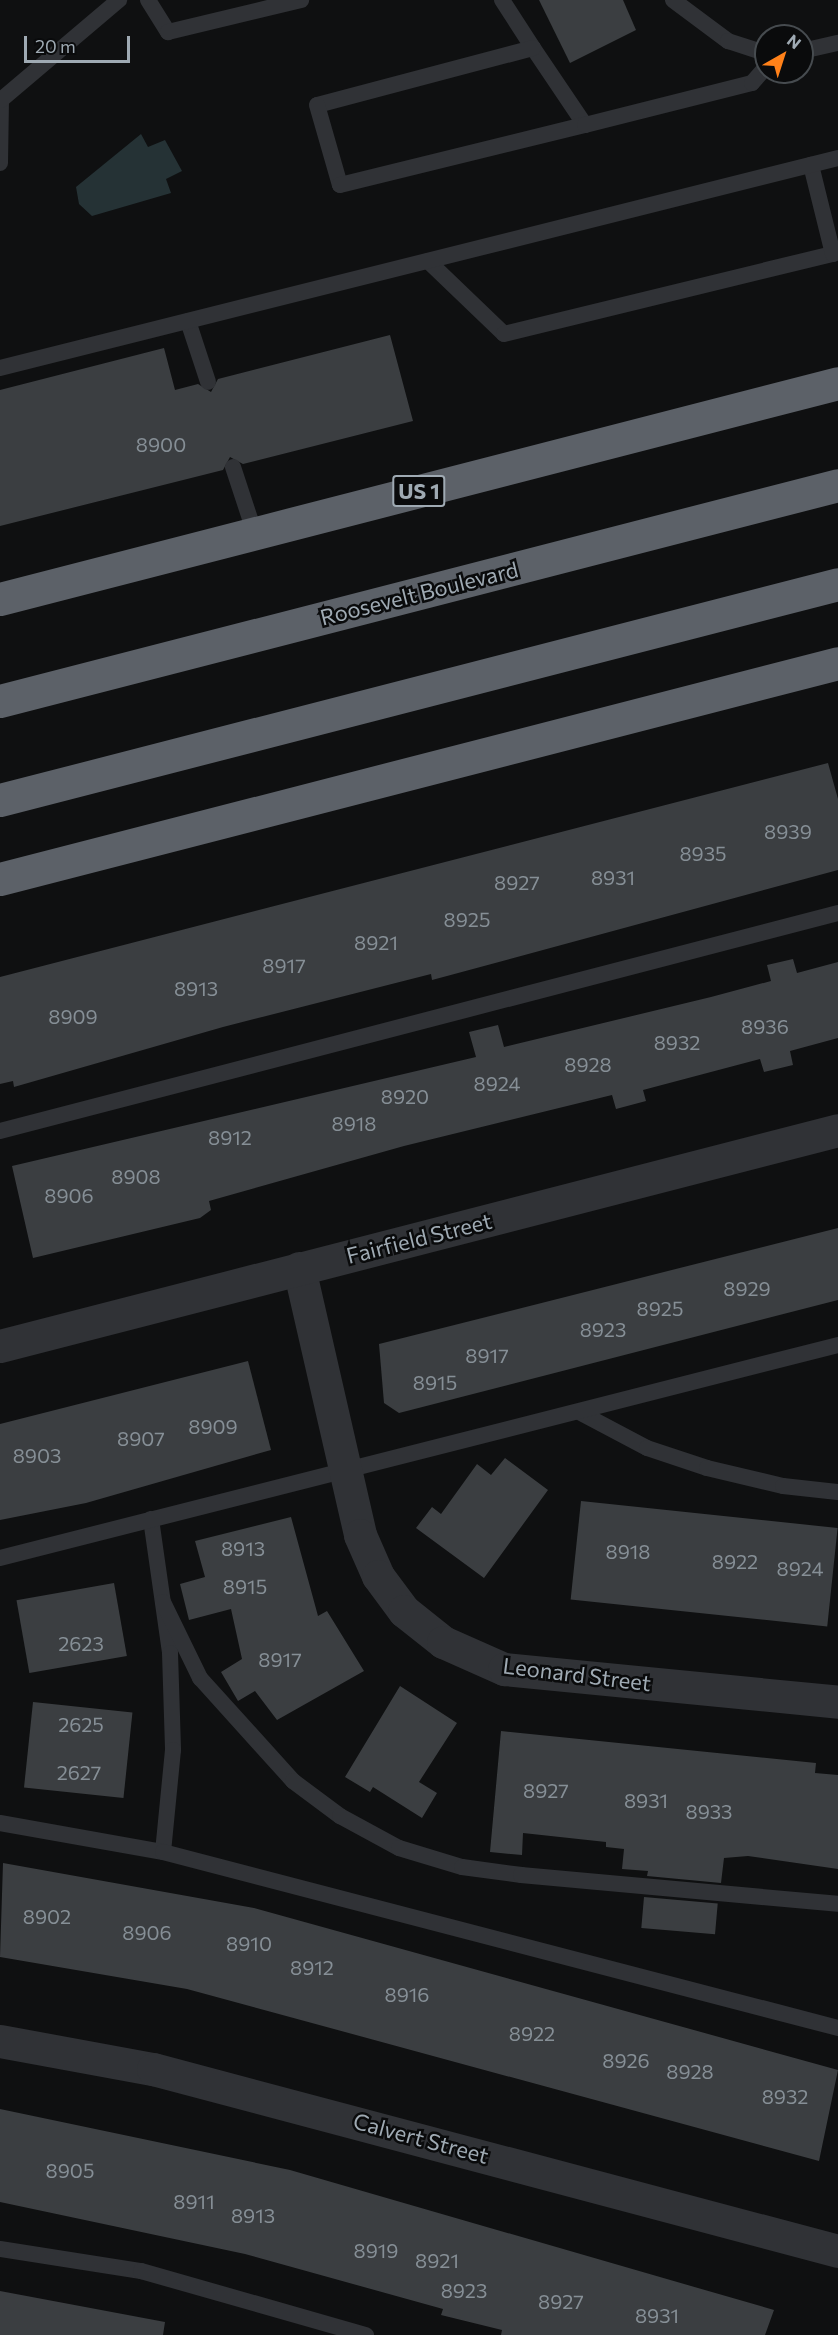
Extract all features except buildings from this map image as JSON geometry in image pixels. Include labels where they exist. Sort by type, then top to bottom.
[{"type":"highway","name":"US 1","points":[[0,599],[838,383]]},
{"type":"highway","name":"Roosevelt Boulevard","points":[[0,701],[838,485]]},
{"type":"highway","points":[[0,800],[838,585]]},
{"type":"highway","points":[[0,879],[838,663]]},
{"type":"street","name":"Fairfield Street","points":[[0,1346],[838,1130]]},
{"type":"street","name":"Leonard Street","points":[[299,1268],[360,1535],[378,1576],[404,1611],[443,1642],[504,1669],[838,1702]]},
{"type":"street","name":"Calvert Street","points":[[0,2041],[153,2069],[838,2251]]},
{"type":"lane","points":[[0,163],[1,100],[119,0]]},
{"type":"lane","points":[[148,0],[168,32],[301,0]]},
{"type":"lane","points":[[502,0],[585,125]]},
{"type":"lane","points":[[674,0],[728,41],[754,49]]},
{"type":"lane","points":[[814,48],[838,43]]},
{"type":"lane","points":[[533,48],[317,105],[340,185],[754,81]]},
{"type":"lane","points":[[0,368],[838,158]]},
{"type":"lane","points":[[428,261],[504,334],[833,254],[812,165]]},
{"type":"lane","points":[[188,321],[208,382]]},
{"type":"lane","points":[[233,467],[255,534]]},
{"type":"lane","points":[[0,1131],[838,913]]},
{"type":"lane","points":[[0,1558],[838,1345]]},
{"type":"lane","points":[[579,1412],[647,1448],[706,1468],[783,1486],[838,1492]]},
{"type":"lane","points":[[152,1520],[163,1602],[173,1750],[163,1852]]},
{"type":"lane","points":[[163,1602],[200,1678],[293,1781],[340,1816],[399,1848],[462,1868],[838,1904]]},
{"type":"lane","points":[[0,1823],[163,1852],[838,2028]]},
{"type":"lane","points":[[0,2249],[141,2271],[366,2335]]},
{"type":"shaded area","points":[[141,134],[148,147],[165,140],[182,171],[166,179],[171,193],[92,216],[79,204],[76,187]]}]
